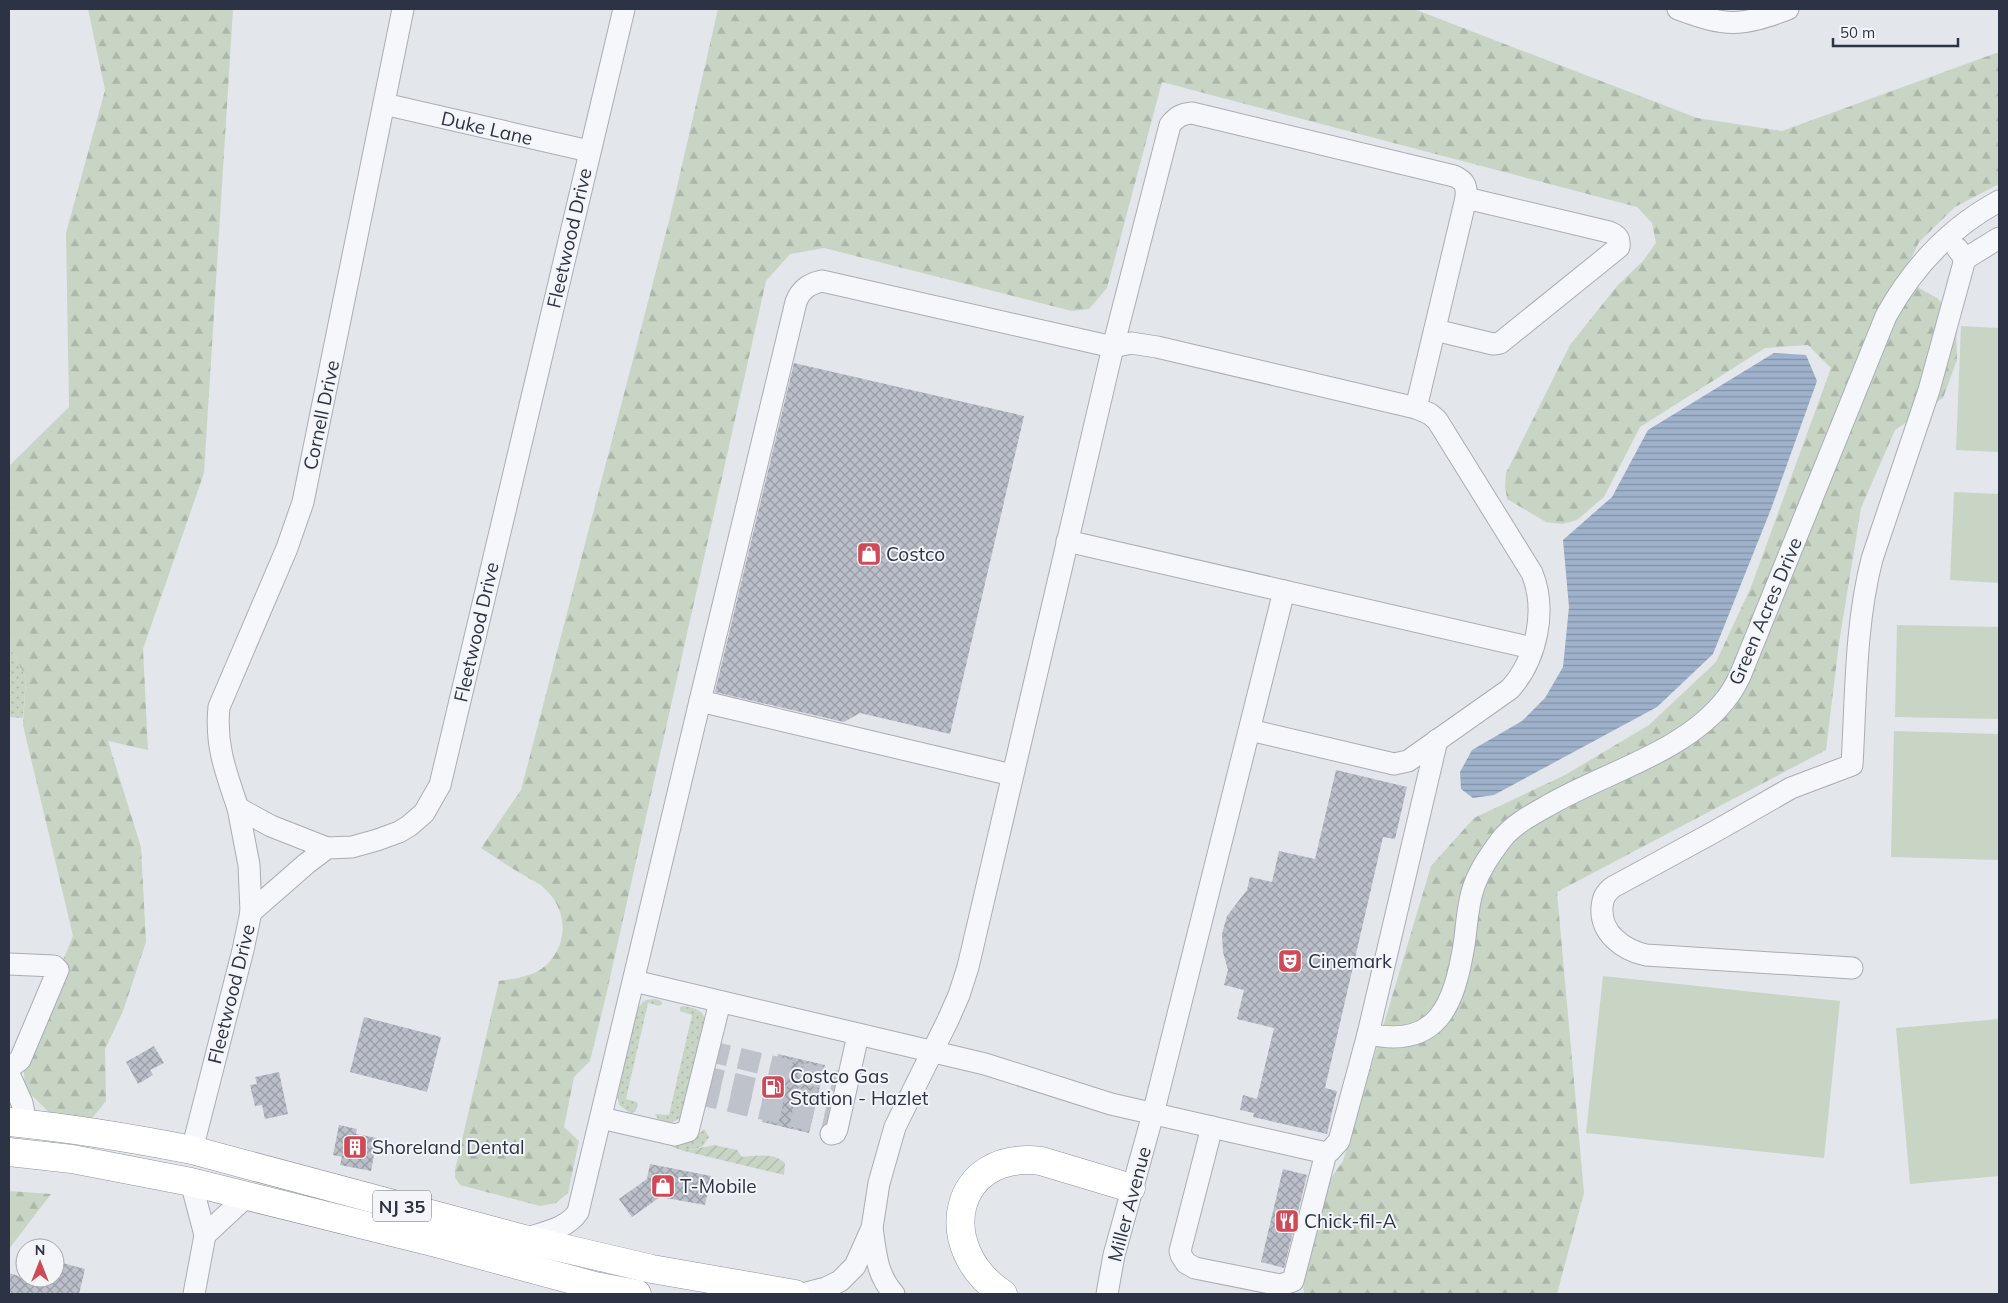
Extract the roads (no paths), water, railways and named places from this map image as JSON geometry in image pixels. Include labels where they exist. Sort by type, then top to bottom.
[{"type":"highway","name":"NJ 35","points":[[18,1122],[138,1139],[192,1150],[524,1239],[652,1269],[795,1294]]},
{"type":"highway","name":"NJ 35","points":[[9,1152],[72,1159],[191,1182],[436,1243],[595,1286],[637,1294]]},
{"type":"highway","points":[[1003,1294],[987,1281],[973,1265],[964,1250],[960,1232],[960,1213],[964,1200],[971,1187],[983,1174],[998,1165],[1027,1160],[1049,1164],[1132,1188]]},
{"type":"street","name":"Cornell Drive","points":[[250,912],[250,865],[238,808],[219,747],[217,724],[219,706],[287,548],[303,502],[403,9]]},
{"type":"street","name":"Fleetwood Drive","points":[[192,1150],[243,950],[250,912],[327,848],[352,846],[399,832],[424,813],[440,785],[624,9]]},
{"type":"street","points":[[1678,9],[1724,23],[1742,23],[1788,9]]},
{"type":"street","name":"Duke Lane","points":[[384,104],[589,151]]},
{"type":"street","points":[[803,1294],[826,1288],[840,1281],[855,1266],[872,1228],[879,1183],[889,1144],[906,1103],[959,995],[968,967],[1113,347],[1170,125],[1176,118],[1183,114],[1192,113],[1454,176],[1463,180],[1467,188],[1466,198],[1416,408]]},
{"type":"street","points":[[1435,330],[1493,344],[1500,343],[1619,247],[1619,240],[1616,235],[1608,232],[1466,198]]},
{"type":"street","name":"Green Acres Drive","points":[[1368,1034],[1383,1038],[1399,1038],[1414,1035],[1429,1028],[1441,1017],[1457,978],[1474,886],[1485,862],[1503,837],[1528,816],[1674,743],[1700,725],[1726,699],[1740,676],[1886,316],[1911,276],[1948,235],[1981,211],[1999,202]]},
{"type":"street","points":[[1948,235],[1965,259]]},
{"type":"street","points":[[1852,968],[1655,956],[1636,953],[1615,940],[1606,930],[1603,922],[1602,904],[1604,897],[1613,887],[1791,788],[1852,765],[1866,579],[1929,390],[1965,259],[1999,238]]},
{"type":"street","points":[[524,1239],[559,1228],[570,1221],[578,1212],[796,302],[800,292],[810,284],[822,280],[1113,347],[1131,343],[1157,346],[1416,408],[1430,414],[1437,420],[1532,573],[1536,583],[1540,606],[1539,618],[1525,670],[1510,689],[1408,761],[1394,764],[1250,730]]},
{"type":"street","points":[[1067,541],[1532,648]]},
{"type":"street","name":"Miller Avenue","points":[[1107,1294],[1114,1255],[1153,1114],[1284,591]]},
{"type":"street","points":[[700,701],[1012,775]]},
{"type":"street","points":[[1212,1127],[1181,1244],[1181,1255],[1186,1263],[1195,1268],[1283,1285],[1292,1283],[1326,1153],[1339,1141],[1368,1034],[1437,740]]},
{"type":"street","points":[[238,808],[271,826],[327,848]]},
{"type":"street","points":[[9,964],[54,966],[58,970],[20,1060],[9,1068]]},
{"type":"street","points":[[634,981],[994,1067],[1087,1097],[1153,1114],[1326,1153]]},
{"type":"street","points":[[601,1118],[675,1135],[684,1133],[690,1125],[720,1002]]},
{"type":"street","points":[[831,1134],[836,1132],[837,1129],[858,1035]]},
{"type":"street","points":[[9,1074],[22,1103],[18,1122]]},
{"type":"street","points":[[191,1182],[205,1235],[194,1294]]},
{"type":"street","points":[[205,1235],[247,1196]]},
{"type":"street","points":[[872,1228],[878,1267],[884,1283],[894,1294]]},
{"type":"water","points":[[1774,353],[1806,355],[1817,381],[1771,509],[1713,654],[1657,707],[1494,795],[1473,798],[1461,789],[1460,772],[1472,750],[1522,721],[1545,698],[1563,667],[1569,607],[1563,540],[1612,497],[1648,430]]},
{"type":"tunnel","points":[[708,1051],[848,1084]]},
{"type":"tunnel","points":[[702,1076],[842,1109]]},
{"type":"tunnel","points":[[698,1094],[838,1127]]},
{"type":"place","name":"Costco","points":[[869,554]]},
{"type":"place","name":"Cinemark","points":[[1290,961]]},
{"type":"place","name":"Costco Gas Station - Hazlet","points":[[773,1087]]},
{"type":"place","name":"Shoreland Dental","points":[[355,1147]]},
{"type":"place","name":"T-Mobile","points":[[663,1186]]},
{"type":"place","name":"Chick-fil-A","points":[[1287,1221]]}]
